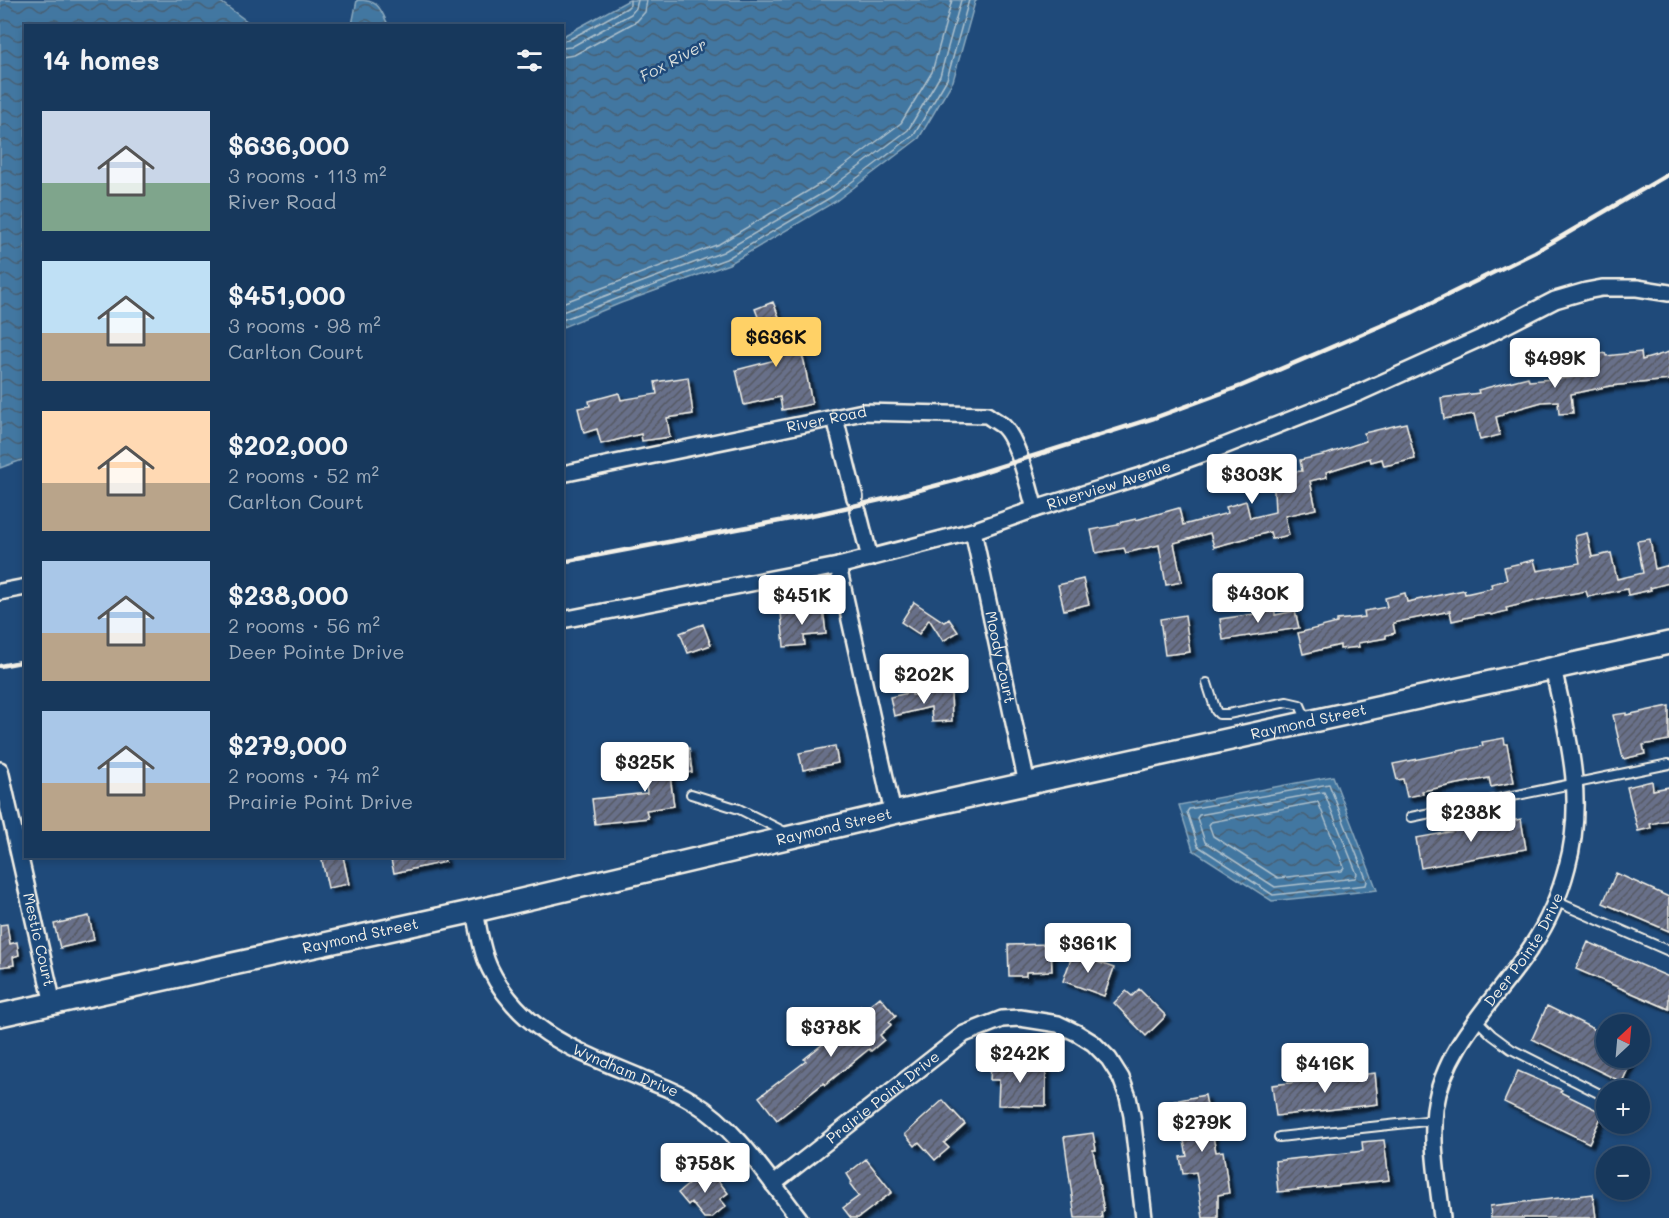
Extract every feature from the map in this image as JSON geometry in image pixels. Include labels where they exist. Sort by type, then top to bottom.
[{"type":"street","name":"Riverview Avenue","points":[[564,620],[838,566],[974,531],[1035,509],[1141,476],[1361,392],[1480,338],[1555,300],[1602,288],[1637,288],[1669,293]]},
{"type":"street","name":"River Road","points":[[564,474],[863,412],[987,415],[1003,426],[1009,435],[1021,461],[1035,509]]},
{"type":"street","points":[[835,418],[870,558]]},
{"type":"street","name":"Moody Court","points":[[974,531],[1027,784]]},
{"type":"street","points":[[838,566],[893,813]]},
{"type":"street","points":[[0,592],[24,587]]},
{"type":"street","name":"Raymond Street","points":[[0,1016],[475,911],[893,813],[1669,643]]},
{"type":"street","name":"Deer Pointe Drive","points":[[1442,1218],[1434,1152],[1435,1120],[1437,1102],[1447,1069],[1477,1020],[1533,945],[1555,901],[1572,841],[1575,783],[1570,745],[1553,668]]},
{"type":"street","name":"Mestic Court","points":[[0,770],[53,1004]]},
{"type":"street","name":"Wyndham Drive","points":[[475,911],[489,968],[509,998],[533,1023],[550,1037],[569,1047],[692,1101],[729,1129],[799,1218]]},
{"type":"street","name":"Prairie Point Drive","points":[[773,1184],[964,1034],[1002,1019],[1020,1018],[1058,1024],[1077,1033],[1093,1043],[1109,1059],[1121,1078],[1132,1116],[1144,1218]]},
{"type":"lane","points":[[1207,683],[1219,714],[1287,702],[1300,705],[1307,722]]},
{"type":"lane","points":[[1411,817],[1669,764]]},
{"type":"lane","points":[[691,794],[739,809],[793,837]]},
{"type":"lane","points":[[1555,901],[1669,951]]},
{"type":"lane","points":[[1477,1020],[1511,1049],[1596,1091]]},
{"type":"lane","points":[[1280,1137],[1435,1120]]},
{"type":"water","points":[[0,0],[218,0],[251,24],[24,24],[24,459],[0,468]]},
{"type":"water","points":[[357,0],[374,3],[388,24],[352,24]]},
{"type":"water","name":"Fox River","points":[[629,0],[977,0],[953,81],[919,138],[836,201],[729,264],[621,303],[564,327],[564,35]]},
{"type":"water","points":[[1333,776],[1377,890],[1272,901],[1193,850],[1179,805]]},
{"type":"building","points":[[773,302],[788,339],[794,337],[804,361],[812,404],[782,410],[780,397],[744,405],[736,370],[775,360],[755,309]]},
{"type":"building","points":[[1641,352],[1642,360],[1669,352],[1669,380],[1610,386],[1571,394],[1573,413],[1559,414],[1558,401],[1542,402],[1503,413],[1496,417],[1500,435],[1480,440],[1474,414],[1444,419],[1441,398],[1479,393],[1478,390],[1528,377],[1529,381],[1587,376],[1583,357],[1605,353],[1606,356]]},
{"type":"building","points":[[688,377],[693,414],[667,418],[670,437],[642,441],[641,434],[601,444],[597,429],[584,433],[578,408],[590,406],[589,401],[619,393],[621,400],[657,394],[655,382]]},
{"type":"building","points":[[1406,423],[1415,459],[1384,466],[1382,459],[1371,462],[1370,458],[1326,472],[1327,477],[1310,481],[1316,509],[1285,516],[1289,535],[1272,539],[1270,532],[1214,547],[1210,533],[1174,543],[1182,582],[1166,585],[1159,545],[1126,553],[1124,548],[1096,553],[1091,530],[1179,508],[1183,525],[1228,513],[1226,507],[1246,501],[1250,518],[1275,512],[1273,472],[1302,471],[1300,460],[1366,441],[1364,433]]},
{"type":"building","points":[[1587,533],[1592,557],[1611,553],[1617,579],[1643,573],[1637,541],[1650,539],[1655,569],[1669,565],[1669,583],[1628,595],[1627,589],[1588,597],[1586,591],[1506,608],[1507,611],[1491,615],[1478,615],[1452,621],[1450,611],[1393,623],[1395,633],[1386,635],[1386,638],[1358,643],[1359,647],[1340,649],[1340,645],[1303,654],[1298,633],[1337,623],[1337,620],[1365,617],[1364,611],[1387,607],[1385,598],[1405,593],[1407,602],[1464,590],[1465,594],[1492,588],[1491,584],[1507,580],[1504,567],[1534,560],[1537,571],[1580,563],[1575,536]]},
{"type":"building","points":[[1083,579],[1089,604],[1064,610],[1058,585]]},
{"type":"building","points":[[914,602],[944,622],[949,619],[958,632],[943,641],[929,619],[919,634],[901,622]]},
{"type":"building","points":[[823,608],[826,634],[804,636],[805,645],[784,647],[781,612]]},
{"type":"building","points":[[1275,611],[1275,615],[1295,611],[1299,628],[1223,640],[1220,619]]},
{"type":"building","points":[[1185,615],[1190,652],[1165,655],[1160,619]]},
{"type":"building","points":[[703,624],[711,645],[688,653],[680,633]]},
{"type":"building","points":[[912,692],[912,695],[951,692],[952,721],[932,722],[931,707],[894,716],[890,697]]},
{"type":"building","points":[[1669,706],[1669,740],[1643,745],[1645,754],[1623,759],[1613,715],[1626,713],[1626,715]]},
{"type":"building","points":[[1504,738],[1514,782],[1491,787],[1489,778],[1422,791],[1423,794],[1407,797],[1403,779],[1397,780],[1393,764],[1483,746],[1482,742]]},
{"type":"building","points":[[835,746],[838,763],[803,770],[799,753]]},
{"type":"building","points":[[689,748],[692,772],[670,775],[674,806],[646,810],[648,818],[595,824],[592,799],[647,793],[645,774],[666,772],[663,751]]},
{"type":"building","points":[[1652,781],[1653,790],[1669,787],[1669,820],[1650,824],[1651,828],[1638,831],[1627,787]]},
{"type":"building","points":[[1521,819],[1526,849],[1421,868],[1416,838]]},
{"type":"building","points":[[321,858],[343,858],[349,884],[328,888]]},
{"type":"building","points":[[390,858],[444,858],[445,862],[394,873]]},
{"type":"building","points":[[1616,873],[1669,897],[1669,931],[1603,903]]},
{"type":"building","points":[[89,916],[94,940],[60,948],[54,924]]},
{"type":"building","points":[[7,924],[10,944],[17,942],[19,955],[13,957],[14,965],[0,967],[0,925]]},
{"type":"building","points":[[1588,942],[1669,977],[1669,1009],[1576,969]]},
{"type":"building","points":[[1051,944],[1052,971],[1026,972],[1026,976],[1009,976],[1008,945]]},
{"type":"building","points":[[1073,953],[1114,968],[1104,996],[1063,981]]},
{"type":"building","points":[[1139,989],[1166,1016],[1146,1036],[1114,1003],[1126,991],[1132,996]]},
{"type":"building","points":[[880,997],[896,1016],[889,1022],[891,1025],[880,1035],[884,1040],[777,1120],[759,1097],[806,1061],[804,1059],[848,1024],[844,1020],[860,1006],[864,1010]]},
{"type":"building","points":[[1547,1006],[1596,1030],[1596,1068],[1628,1068],[1623,1080],[1618,1080],[1532,1039]]},
{"type":"building","points":[[991,1063],[1046,1064],[1046,1106],[998,1105],[999,1080],[990,1080]]},
{"type":"building","points":[[1518,1071],[1562,1090],[1560,1092],[1596,1110],[1596,1128],[1589,1143],[1504,1102]]},
{"type":"building","points":[[1375,1073],[1378,1104],[1276,1116],[1272,1085]]},
{"type":"building","points":[[1205,1095],[1216,1152],[1223,1151],[1229,1193],[1218,1195],[1218,1218],[1203,1218],[1196,1172],[1183,1174],[1180,1157],[1187,1156],[1174,1101]]},
{"type":"building","points":[[943,1100],[965,1124],[944,1143],[949,1148],[935,1160],[919,1142],[915,1146],[905,1134]]},
{"type":"building","points":[[1093,1133],[1096,1150],[1093,1150],[1104,1211],[1101,1212],[1102,1218],[1075,1218],[1064,1137]]},
{"type":"building","points":[[1384,1140],[1389,1180],[1278,1192],[1275,1161],[1363,1151],[1362,1142]]},
{"type":"building","points":[[866,1159],[892,1192],[858,1218],[851,1218],[843,1208],[859,1196],[850,1184],[852,1182],[847,1174]]},
{"type":"building","points":[[708,1168],[728,1193],[720,1199],[726,1206],[711,1218],[704,1218],[691,1202],[688,1205],[678,1193]]},
{"type":"building","points":[[1593,1194],[1596,1218],[1491,1218],[1490,1206]]},
{"type":"railway","points":[[564,562],[822,513],[889,498],[957,480],[1154,418],[1241,386],[1411,313],[1535,252],[1669,174]]},
{"type":"railway","points":[[0,666],[24,661]]}]
